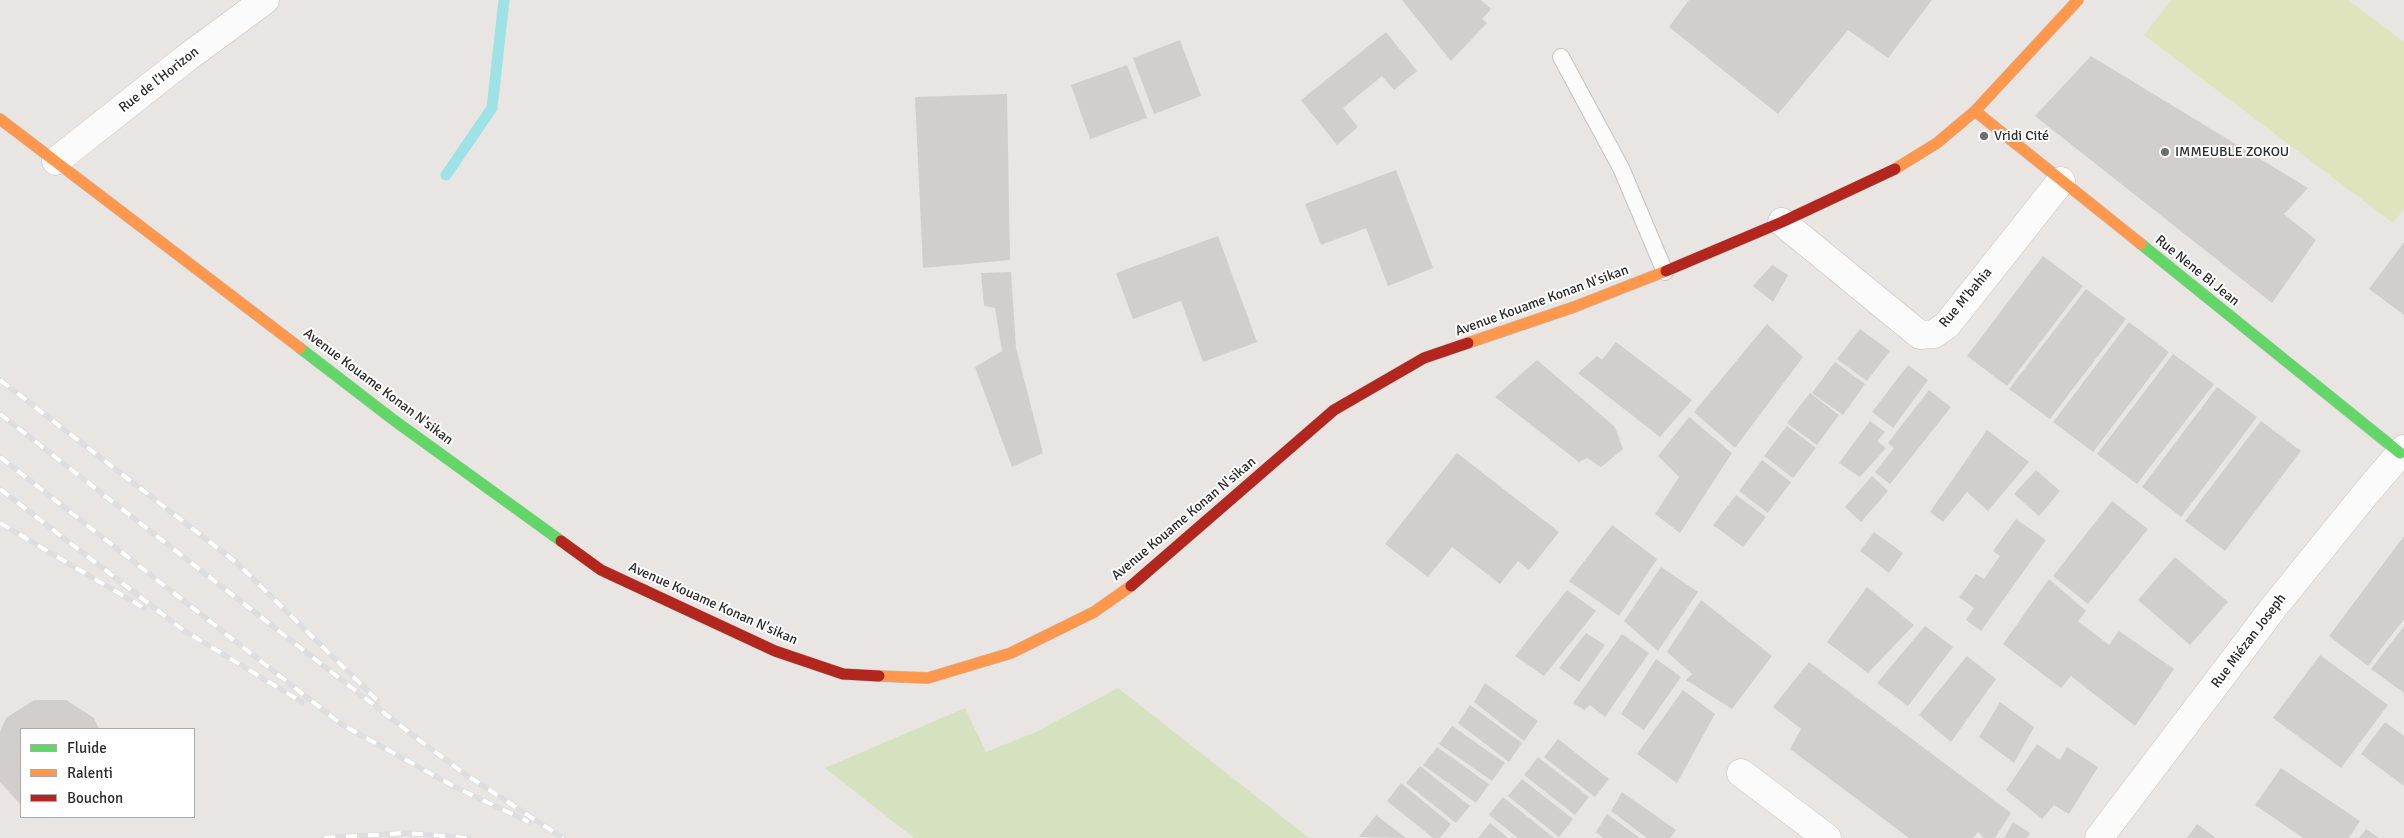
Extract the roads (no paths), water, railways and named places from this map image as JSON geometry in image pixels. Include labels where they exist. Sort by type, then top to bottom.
[{"type":"street","name":"Rue de l'Horizon","points":[[56,161],[185,59],[264,0]]},
{"type":"street","name":"Avenue Kouame Konan N'sikan","points":[[0,119],[395,421],[601,570],[775,651],[843,674],[928,678],[1011,653],[1094,612],[1141,579],[1206,519],[1334,410],[1376,384],[1424,358],[1574,307],[1665,272],[1782,222],[1891,172],[1937,143],[1975,111],[2078,0]]},
{"type":"street","name":"Rue Nene Bi Jean","points":[[1975,111],[2402,451]]},
{"type":"street","name":"Rue M'bahia","points":[[1782,222],[1920,335],[1934,334],[1947,325],[2061,181]]},
{"type":"street","name":"Rue Miézan Joseph","points":[[2099,838],[2274,607],[2402,451]]},
{"type":"street","points":[[1741,774],[1827,838]]},
{"type":"lane","points":[[1561,57],[1621,168],[1665,272]]},
{"type":"waterway","points":[[446,175],[492,108],[504,0]]},
{"type":"railway","points":[[0,380],[237,563],[378,701]]},
{"type":"railway","points":[[0,414],[415,737],[462,772],[563,838]]},
{"type":"railway","points":[[0,457],[341,724],[455,787],[529,822]]},
{"type":"railway","points":[[0,489],[183,630],[302,702]]},
{"type":"railway","points":[[0,523],[144,608]]},
{"type":"railway","points":[[324,838],[406,833],[468,838]]},
{"type":"place","name":"Vridi Cité","points":[[1984,136]]},
{"type":"place","name":"IMMEUBLE ZOKOU","points":[[2165,152]]}]
